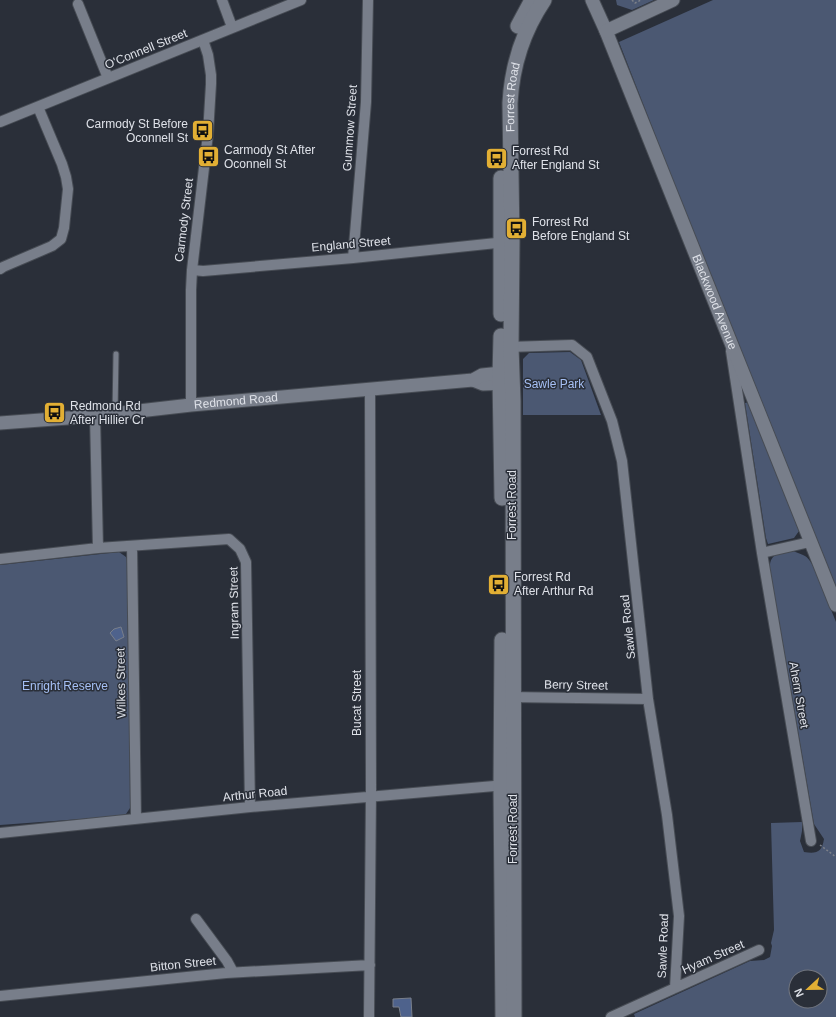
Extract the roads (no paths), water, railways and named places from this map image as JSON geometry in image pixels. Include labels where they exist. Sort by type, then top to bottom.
[{"type":"main road","name":"Forrest Road","points":[[507,242],[501,104],[502,80],[506,59],[513,38],[520,21],[532,0]]},
{"type":"main road","name":"Forrest Road","points":[[503,1017],[508,697],[502,515],[511,86],[517,57],[529,24],[544,0]]},
{"type":"main road","name":"Forrest Road","points":[[507,785],[514,1017]]},
{"type":"street","points":[[222,0],[232,27]]},
{"type":"street","name":"O'Connell Street","points":[[0,122],[301,0]]},
{"type":"street","name":"Gummow Street","points":[[353,258],[366,102],[368,0]]},
{"type":"street","name":"Blackwood Avenue","points":[[592,0],[606,31],[836,605]]},
{"type":"street","points":[[606,31],[674,0]]},
{"type":"street","points":[[78,4],[108,78]]},
{"type":"street","name":"Carmody Street","points":[[191,405],[192,270],[208,134],[211,84],[208,55],[203,40]]},
{"type":"street","points":[[0,269],[52,246],[61,239],[64,228],[68,189],[66,177],[38,107]]},
{"type":"street","name":"England Street","points":[[192,270],[203,271],[353,258],[507,242]]},
{"type":"street","name":"Ahern Street","points":[[728,338],[762,553],[811,841]]},
{"type":"street","name":"Sawle Road","points":[[506,347],[572,344],[587,357],[612,421],[622,461],[648,699],[667,815],[678,916],[675,988]]},
{"type":"street","name":"Redmond Road","points":[[0,423],[95,416],[191,405],[473,380],[483,384],[506,378]]},
{"type":"street","name":"Bucat Street","points":[[369,1017],[370,389]]},
{"type":"street","points":[[95,416],[98,548]]},
{"type":"street","name":"Ingram Street","points":[[0,559],[98,548],[229,539],[240,549],[246,562],[250,807]]},
{"type":"street","points":[[762,553],[810,542]]},
{"type":"street","name":"Wilkes Street","points":[[132,546],[136,820]]},
{"type":"street","name":"Berry Street","points":[[508,697],[648,699]]},
{"type":"street","name":"Arthur Road","points":[[0,833],[250,807],[507,785]]},
{"type":"street","points":[[196,919],[227,961],[233,972]]},
{"type":"street","name":"Hyam Street","points":[[611,1017],[759,950]]},
{"type":"street","name":"Bitton Street","points":[[0,996],[233,972],[370,965]]},
{"type":"lane","points":[[115,414],[116,354]]},
{"type":"place","name":"Carmody St Before Oconnell St","points":[[203,131]]},
{"type":"place","name":"Carmody St After Oconnell St","points":[[209,157]]},
{"type":"place","name":"Forrest Rd After England St","points":[[497,158]]},
{"type":"place","name":"Forrest Rd Before England St","points":[[516,229]]},
{"type":"place","name":"Redmond Rd After Hillier Cr","points":[[55,413]]},
{"type":"place","name":"Forrest Rd After Arthur Rd","points":[[499,584]]},
{"type":"park label","name":"Sawle Park","points":[[554,384]]},
{"type":"park label","name":"Enright Reserve","points":[[65,686]]}]
